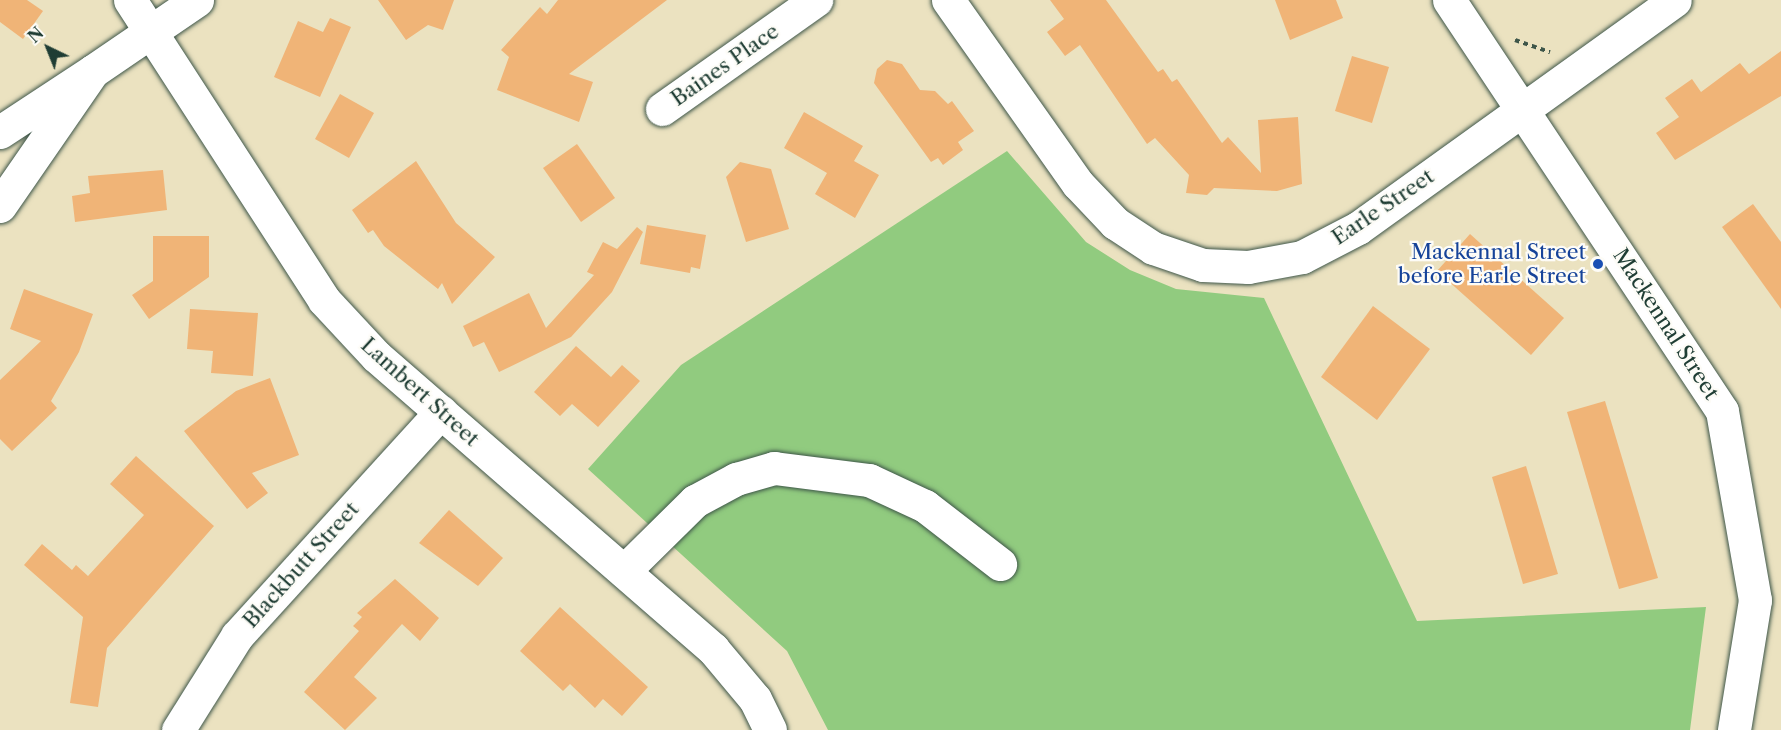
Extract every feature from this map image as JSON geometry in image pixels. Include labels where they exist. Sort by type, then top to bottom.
[{"type":"street","name":"Lambert Street","points":[[130,0],[324,300],[441,412],[713,649],[755,699],[770,730]]},
{"type":"street","points":[[0,132],[197,0]]},
{"type":"street","name":"Baines Place","points":[[662,109],[816,0]]},
{"type":"street","name":"Earle Street","points":[[948,0],[1078,184],[1114,223],[1154,248],[1203,265],[1248,267],[1302,257],[1358,228],[1675,0]]},
{"type":"street","name":"Mackennal Street","points":[[1449,0],[1525,108],[1722,411],[1755,600],[1734,730]]},
{"type":"street","points":[[0,206],[93,71]]},
{"type":"street","name":"Blackbutt Street","points":[[178,730],[237,636],[441,412]]},
{"type":"street","points":[[624,571],[695,501],[735,479],[774,468],[869,480],[925,506],[1000,564]]},
{"type":"path","points":[[1511,37],[1555,52]]},
{"type":"green space","points":[[1007,151],[1086,242],[1130,270],[1176,289],[1264,298],[1417,621],[1706,607],[1690,730],[828,730],[787,651],[588,469],[681,365]]},
{"type":"building","points":[[0,0],[27,0],[43,11],[23,39],[0,22]]},
{"type":"building","points":[[378,0],[454,0],[443,30],[428,25],[406,40]]},
{"type":"building","points":[[558,0],[667,0],[569,74],[593,82],[579,122],[497,90],[509,57],[501,50],[540,7],[547,14]]},
{"type":"building","points":[[1050,0],[1106,0],[1158,72],[1163,69],[1172,82],[1177,79],[1222,143],[1228,137],[1261,173],[1258,120],[1298,117],[1302,184],[1277,191],[1214,188],[1207,195],[1186,193],[1189,175],[1155,138],[1147,144],[1080,45],[1065,56],[1047,32],[1064,19]]},
{"type":"building","points":[[1275,0],[1336,0],[1343,18],[1290,40]]},
{"type":"building","points":[[330,18],[351,27],[320,97],[274,77],[298,21],[323,32]]},
{"type":"building","points":[[1781,51],[1781,96],[1675,160],[1656,133],[1679,117],[1665,98],[1692,79],[1701,92],[1740,63],[1749,74]]},
{"type":"building","points":[[1352,56],[1389,67],[1372,123],[1335,111]]},
{"type":"building","points":[[887,60],[902,64],[920,90],[935,91],[948,104],[952,101],[974,131],[958,142],[963,150],[943,165],[938,158],[931,162],[874,83],[877,69]]},
{"type":"building","points":[[340,94],[374,113],[349,158],[315,139]]},
{"type":"building","points":[[804,112],[863,146],[854,161],[879,175],[855,218],[815,194],[827,173],[784,148]]},
{"type":"building","points":[[577,144],[615,198],[581,222],[543,168]]},
{"type":"building","points":[[416,161],[456,223],[495,257],[452,304],[442,283],[438,289],[384,246],[373,230],[368,233],[352,210]]},
{"type":"building","points":[[740,162],[771,169],[789,229],[746,242],[726,177]]},
{"type":"building","points":[[163,170],[167,210],[75,222],[72,196],[90,193],[88,176]]},
{"type":"building","points":[[1753,204],[1781,242],[1781,309],[1722,227]]},
{"type":"building","points":[[647,225],[706,235],[700,269],[691,267],[690,273],[640,264]]},
{"type":"building","points":[[637,227],[643,232],[612,292],[571,337],[499,372],[484,342],[473,347],[463,326],[529,293],[546,328],[594,275],[587,272],[603,242],[617,249]]},
{"type":"building","points":[[1470,234],[1564,318],[1531,355],[1437,271]]},
{"type":"building","points":[[153,236],[209,236],[209,277],[149,319],[132,295],[153,281]]},
{"type":"building","points":[[24,289],[93,314],[79,352],[51,401],[57,408],[12,451],[0,439],[0,380],[41,341],[10,329]]},
{"type":"building","points":[[1373,306],[1430,349],[1377,420],[1321,377]]},
{"type":"building","points":[[190,309],[258,313],[253,376],[211,373],[213,351],[187,349]]},
{"type":"building","points":[[576,346],[611,377],[622,365],[640,381],[598,427],[572,404],[560,416],[534,392]]},
{"type":"building","points":[[270,378],[299,455],[252,473],[268,493],[247,509],[184,431],[236,391]]},
{"type":"building","points":[[1605,401],[1658,578],[1619,589],[1567,412]]},
{"type":"building","points":[[136,456],[214,526],[107,648],[98,707],[70,703],[83,617],[24,565],[42,544],[72,570],[76,565],[88,576],[144,515],[110,484]]},
{"type":"building","points":[[1526,466],[1558,574],[1523,584],[1492,477]]},
{"type":"building","points":[[449,510],[503,558],[478,586],[419,543]]},
{"type":"building","points":[[395,579],[439,618],[420,641],[402,624],[354,677],[377,698],[345,730],[304,692],[359,631],[353,626],[362,617],[357,613]]},
{"type":"building","points":[[560,607],[648,687],[622,716],[603,699],[595,708],[570,684],[563,691],[520,651]]},
{"type":"place","name":"Mackennal Street before Earle Street","points":[[1598,264]]}]
